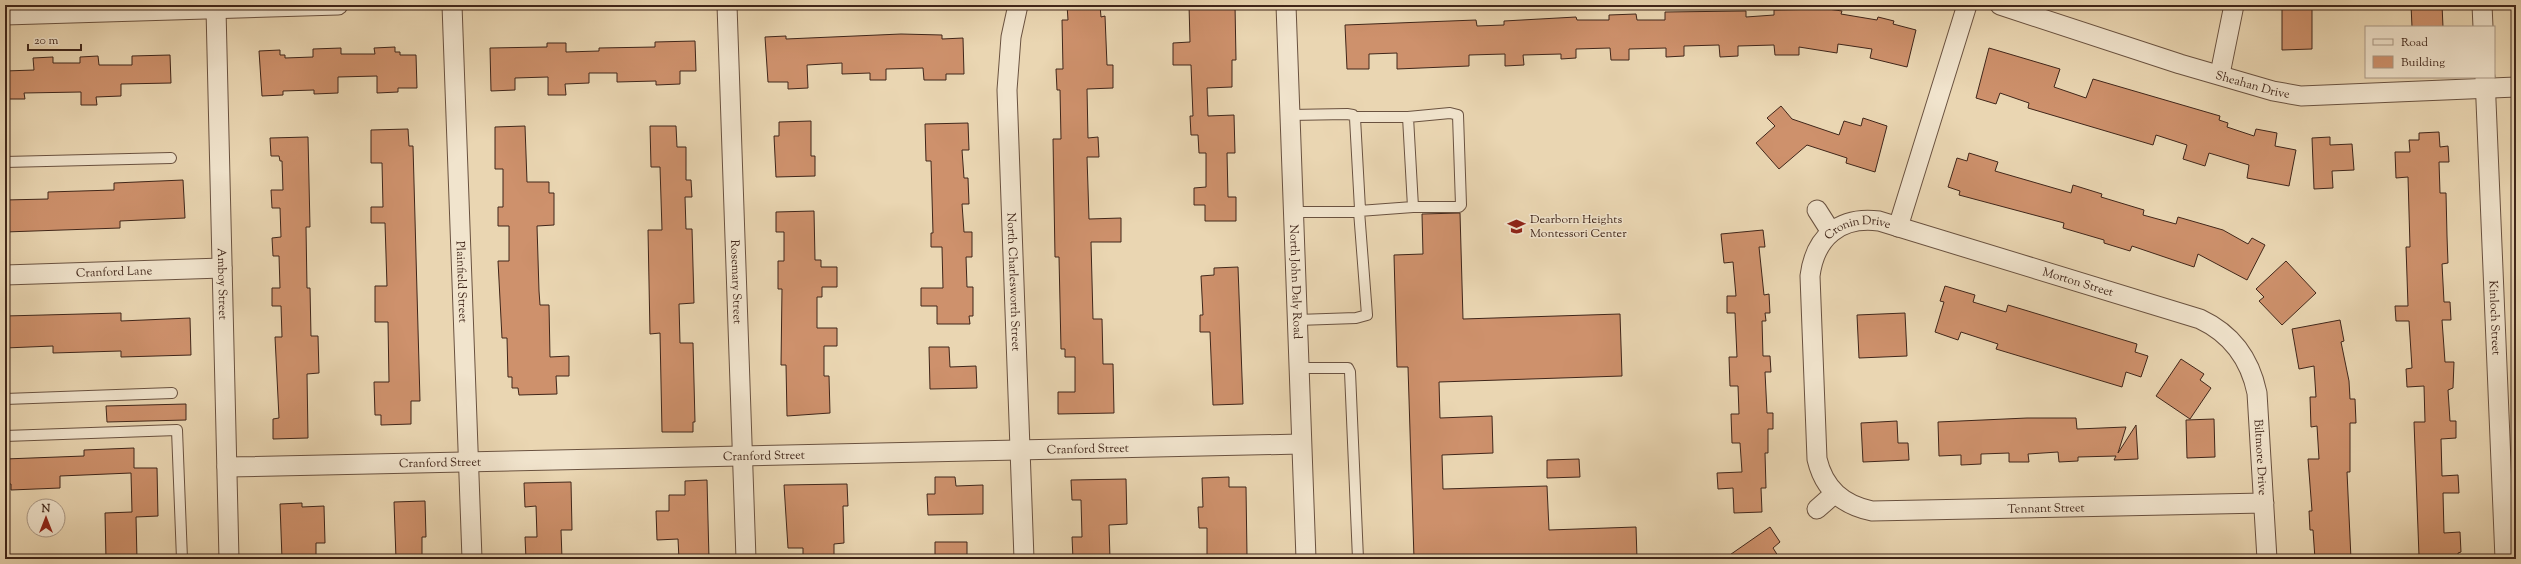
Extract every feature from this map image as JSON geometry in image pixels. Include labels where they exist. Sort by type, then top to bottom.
[{"type":"street","points":[[5,15],[338,5]]},
{"type":"street","name":"Plainfield Street","points":[[452,5],[472,559]]},
{"type":"street","name":"Rosemary Street","points":[[727,5],[746,559]]},
{"type":"street","name":"North Charlesworth Street","points":[[1018,5],[1011,37],[1007,90],[1024,559]]},
{"type":"street","name":"North John Daly Road","points":[[1286,5],[1306,559]]},
{"type":"street","name":"Cronin Drive","points":[[1834,494],[1824,479],[1817,459],[1810,276],[1817,250],[1831,232],[1844,224],[1867,220],[1898,227],[1967,5]]},
{"type":"street","name":"Sheahan Drive","points":[[2000,5],[2180,64],[2220,74],[2273,91],[2301,96],[2486,83],[2516,87]]},
{"type":"street","points":[[2220,74],[2234,5]]},
{"type":"street","points":[[2482,5],[2483,26]]},
{"type":"street","name":"Amboy Street","points":[[216,9],[229,559]]},
{"type":"street","name":"Kinloch Street","points":[[2486,83],[2505,559]]},
{"type":"street","points":[[1817,210],[1831,232]]},
{"type":"street","name":"Morton Street","points":[[1898,227],[2200,319],[2221,331],[2234,342],[2245,358]]},
{"type":"street","name":"Cranford Lane","points":[[5,275],[222,268]]},
{"type":"street","name":"Biltmore Drive","points":[[2245,358],[2250,368],[2257,393],[2266,559]]},
{"type":"street","name":"Cranford Street","points":[[227,468],[1301,444]]},
{"type":"street","points":[[1817,509],[1834,494]]},
{"type":"street","name":"Tennant Street","points":[[1834,494],[1855,508],[1872,511],[2264,503]]},
{"type":"lane","points":[[1290,114],[1347,114],[1355,117],[1408,117],[1450,113],[1458,114],[1461,205],[1459,207],[1414,207],[1358,212],[1293,212]]},
{"type":"lane","points":[[1297,320],[1356,318],[1367,315],[1359,211],[1355,117]]},
{"type":"lane","points":[[1408,117],[1414,207]]},
{"type":"lane","points":[[5,162],[171,158]]},
{"type":"lane","points":[[1299,368],[1348,368],[1350,372],[1358,559]]},
{"type":"lane","points":[[5,399],[172,393]]},
{"type":"lane","points":[[5,436],[177,430],[182,559]]},
{"type":"building","points":[[1067,5],[1100,5],[1101,17],[1105,16],[1107,65],[1113,65],[1113,88],[1087,89],[1088,138],[1098,137],[1099,157],[1087,157],[1089,219],[1121,218],[1121,242],[1091,242],[1093,319],[1102,319],[1103,364],[1113,364],[1114,413],[1058,414],[1058,392],[1075,392],[1075,357],[1065,357],[1065,349],[1061,349],[1059,257],[1055,257],[1053,139],[1061,139],[1060,90],[1057,90],[1056,69],[1063,69],[1062,20],[1068,20]]},
{"type":"building","points":[[1189,5],[1235,5],[1236,60],[1232,60],[1232,87],[1207,88],[1208,116],[1234,115],[1235,153],[1227,153],[1228,197],[1236,197],[1236,221],[1205,221],[1205,205],[1194,205],[1194,188],[1206,187],[1206,153],[1199,153],[1198,135],[1191,135],[1190,116],[1193,116],[1191,65],[1173,65],[1173,43],[1190,42]]},
{"type":"building","points":[[2282,5],[2312,5],[2312,49],[2282,50]]},
{"type":"building","points":[[2411,5],[2442,5],[2443,26],[2412,26]]},
{"type":"building","points":[[1828,9],[1842,11],[1841,14],[1877,20],[1878,17],[1894,21],[1893,24],[1916,30],[1907,67],[1870,58],[1872,49],[1838,44],[1837,53],[1799,47],[1799,55],[1775,55],[1774,45],[1738,46],[1738,56],[1720,57],[1719,45],[1684,46],[1684,56],[1666,57],[1666,48],[1629,49],[1629,60],[1611,60],[1610,48],[1576,49],[1576,58],[1561,59],[1561,54],[1523,55],[1524,65],[1505,66],[1505,54],[1469,55],[1469,66],[1397,69],[1397,53],[1369,54],[1369,69],[1347,69],[1345,25],[1476,20],[1477,26],[1504,25],[1504,21],[1576,17],[1577,20],[1609,20],[1609,15],[1636,14],[1637,20],[1665,20],[1665,12],[1746,11],[1746,17],[1774,15],[1774,10]]},
{"type":"building","points":[[901,34],[942,35],[942,39],[963,38],[964,74],[946,74],[946,80],[924,80],[923,68],[886,69],[886,80],[870,80],[870,73],[842,74],[842,63],[807,65],[808,88],[788,89],[788,82],[768,82],[765,37],[786,36],[786,39]]},
{"type":"building","points":[[695,41],[696,71],[680,71],[680,84],[656,85],[656,81],[617,82],[617,73],[589,73],[589,83],[565,84],[566,95],[548,95],[548,77],[515,78],[515,90],[491,91],[490,48],[547,47],[547,43],[566,43],[566,52],[599,51],[599,48],[655,47],[655,42]]},
{"type":"building","points":[[395,47],[395,52],[400,52],[400,55],[416,55],[417,88],[398,88],[398,92],[377,93],[377,76],[338,77],[338,93],[314,94],[314,90],[283,91],[283,95],[262,96],[259,51],[280,50],[280,55],[285,55],[285,58],[313,57],[313,49],[341,48],[341,54],[375,54],[374,48]]},
{"type":"building","points":[[1989,48],[2060,69],[2054,87],[2086,98],[2093,79],[2220,116],[2219,120],[2228,123],[2227,127],[2254,136],[2256,129],[2277,133],[2275,146],[2296,150],[2289,186],[2247,178],[2249,165],[2209,153],[2205,166],[2183,159],[2187,145],[2156,135],[2153,145],[2028,108],[2029,103],[2000,93],[1996,104],[1976,98]]},
{"type":"building","points":[[170,55],[171,83],[121,84],[121,96],[96,97],[97,105],[81,105],[81,92],[24,93],[25,99],[5,99],[5,71],[34,70],[33,58],[53,57],[53,63],[80,63],[80,57],[98,56],[99,65],[132,65],[132,56]]},
{"type":"building","points":[[1781,106],[1792,119],[1839,135],[1844,121],[1861,126],[1863,118],[1887,126],[1875,172],[1846,163],[1847,158],[1807,145],[1779,169],[1756,143],[1775,126],[1767,118]]},
{"type":"building","points":[[811,121],[811,156],[815,156],[815,176],[776,177],[774,136],[779,136],[779,122]]},
{"type":"building","points":[[968,123],[969,150],[962,150],[964,178],[968,178],[969,204],[962,204],[964,232],[972,232],[972,257],[966,257],[967,287],[973,287],[973,316],[969,316],[970,324],[937,324],[937,306],[921,306],[921,288],[943,288],[942,247],[931,247],[931,233],[933,233],[931,161],[926,161],[925,124]]},
{"type":"building","points":[[525,126],[527,182],[549,182],[549,193],[554,193],[554,225],[537,226],[540,305],[549,305],[550,357],[569,356],[569,376],[556,376],[557,394],[519,395],[518,388],[512,388],[512,377],[508,377],[507,338],[502,338],[498,261],[509,261],[509,226],[498,226],[498,207],[503,207],[503,169],[495,169],[495,127]]},
{"type":"building","points":[[650,126],[676,126],[677,147],[686,147],[686,180],[691,180],[692,197],[685,197],[686,229],[692,229],[694,303],[679,304],[680,343],[693,343],[695,422],[693,422],[693,432],[662,432],[660,333],[650,334],[648,230],[662,230],[660,167],[651,167]]},
{"type":"building","points":[[408,129],[409,146],[413,146],[420,401],[411,401],[411,424],[381,425],[381,415],[375,415],[374,382],[389,382],[388,322],[375,322],[375,286],[387,286],[385,223],[371,223],[371,207],[383,207],[382,163],[371,163],[371,130]]},
{"type":"building","points":[[2439,132],[2440,147],[2448,146],[2449,162],[2439,162],[2440,193],[2446,193],[2448,263],[2442,264],[2444,302],[2450,302],[2451,320],[2442,320],[2445,362],[2454,362],[2453,388],[2448,390],[2450,421],[2456,421],[2456,438],[2441,439],[2442,476],[2458,475],[2459,493],[2443,493],[2444,533],[2460,532],[2461,552],[2458,553],[2458,559],[2432,559],[2432,556],[2419,556],[2414,422],[2425,422],[2424,386],[2407,387],[2406,369],[2412,368],[2409,321],[2396,321],[2395,306],[2408,306],[2406,247],[2410,247],[2408,177],[2396,178],[2395,152],[2410,152],[2409,140],[2419,140],[2419,133]]},
{"type":"building","points":[[308,137],[310,227],[306,227],[307,288],[310,288],[311,336],[318,336],[319,373],[307,374],[308,438],[273,439],[273,419],[279,418],[275,337],[282,337],[281,306],[272,306],[272,288],[280,288],[279,256],[273,256],[272,238],[281,237],[280,208],[272,208],[271,190],[283,190],[282,161],[280,161],[279,156],[271,156],[270,138]]},
{"type":"building","points":[[2330,137],[2330,145],[2352,144],[2354,170],[2332,171],[2333,188],[2314,189],[2312,138]]},
{"type":"building","points":[[1969,153],[1998,162],[1995,171],[2071,193],[2073,185],[2102,194],[2101,197],[2144,210],[2143,215],[2176,224],[2178,217],[2223,230],[2248,244],[2252,238],[2265,245],[2247,280],[2198,254],[2194,267],[2132,246],[2130,251],[2104,243],[2104,240],[2063,228],[2064,223],[1959,195],[1960,191],[1948,187],[1957,158],[1967,161]]},
{"type":"building","points":[[183,180],[185,218],[120,221],[120,228],[5,232],[5,200],[48,199],[48,192],[114,190],[114,183]]},
{"type":"building","points":[[814,211],[815,260],[821,260],[821,267],[837,267],[837,287],[822,287],[822,297],[817,297],[817,328],[837,328],[837,346],[824,346],[824,376],[829,376],[830,413],[787,416],[786,365],[781,365],[782,289],[778,289],[778,261],[784,261],[784,232],[776,232],[776,212]]},
{"type":"building","points":[[1460,213],[1463,319],[1620,314],[1622,376],[1439,382],[1440,418],[1492,416],[1493,453],[1442,455],[1443,489],[1547,486],[1549,530],[1636,527],[1637,559],[1414,559],[1408,367],[1397,367],[1394,255],[1423,254],[1422,214]]},
{"type":"building","points":[[1763,230],[1765,247],[1759,247],[1764,295],[1769,294],[1770,313],[1765,313],[1766,321],[1762,321],[1763,356],[1770,356],[1771,372],[1765,372],[1767,413],[1773,413],[1773,429],[1768,429],[1768,453],[1765,453],[1766,488],[1761,488],[1762,512],[1734,513],[1733,488],[1718,489],[1717,473],[1742,472],[1740,443],[1732,443],[1731,414],[1739,414],[1738,386],[1730,386],[1729,357],[1737,357],[1735,313],[1727,313],[1727,296],[1736,296],[1733,262],[1724,263],[1721,234]]},
{"type":"building","points":[[2286,261],[2316,293],[2282,325],[2259,301],[2264,297],[2256,289]]},
{"type":"building","points":[[1238,267],[1243,404],[1213,405],[1210,332],[1200,332],[1200,315],[1203,315],[1201,276],[1214,275],[1214,268]]},
{"type":"building","points":[[1945,286],[1975,295],[1973,302],[2006,312],[2008,305],[2137,344],[2135,352],[2148,356],[2141,377],[2126,372],[2122,387],[1996,349],[1998,344],[1961,332],[1958,340],[1935,332],[1944,302],[1940,301]]},
{"type":"building","points":[[121,313],[121,321],[190,318],[191,355],[121,357],[121,351],[53,353],[53,346],[5,348],[5,316]]},
{"type":"building","points":[[1905,313],[1907,356],[1859,358],[1857,315]]},
{"type":"building","points":[[2340,320],[2344,341],[2341,342],[2349,381],[2350,399],[2355,399],[2356,423],[2350,423],[2350,472],[2347,472],[2351,559],[2315,559],[2313,530],[2310,530],[2309,511],[2312,511],[2308,459],[2319,459],[2317,426],[2311,427],[2310,397],[2316,397],[2314,366],[2299,369],[2292,329]]},
{"type":"building","points":[[929,347],[949,347],[950,367],[976,366],[977,388],[930,389]]},
{"type":"building","points":[[2181,359],[2204,374],[2200,380],[2211,388],[2190,419],[2156,396]]},
{"type":"building","points":[[186,404],[186,420],[107,422],[106,406]]},
{"type":"building","points":[[2027,418],[2076,418],[2077,429],[2126,427],[2118,453],[2136,425],[2138,459],[2114,460],[2116,456],[2078,457],[2078,461],[2059,462],[2058,452],[2028,454],[2029,462],[2009,462],[2009,453],[1981,454],[1981,464],[1961,465],[1961,455],[1939,456],[1938,422]]},
{"type":"building","points":[[2214,419],[2215,457],[2187,458],[2186,420]]},
{"type":"building","points":[[1897,421],[1898,443],[1908,443],[1909,460],[1863,462],[1861,423]]},
{"type":"building","points":[[134,448],[134,468],[157,468],[158,516],[136,517],[137,559],[106,559],[105,513],[132,512],[131,473],[60,476],[60,488],[11,490],[11,484],[5,484],[5,459],[84,456],[84,450]]},
{"type":"building","points":[[1579,459],[1580,477],[1547,478],[1547,460]]},
{"type":"building","points":[[935,477],[955,477],[956,486],[983,485],[983,514],[928,515],[927,494],[935,494]]},
{"type":"building","points":[[1229,477],[1229,487],[1246,487],[1247,556],[1245,556],[1245,559],[1207,557],[1207,528],[1199,528],[1198,507],[1203,507],[1202,478]]},
{"type":"building","points":[[1126,479],[1127,524],[1109,525],[1110,559],[1073,559],[1072,537],[1082,537],[1081,500],[1072,500],[1071,480]]},
{"type":"building","points":[[707,480],[709,559],[679,559],[678,539],[657,540],[656,511],[669,511],[669,495],[685,495],[685,481]]},
{"type":"building","points":[[571,482],[572,530],[561,530],[562,559],[526,559],[525,537],[537,537],[536,506],[525,507],[524,483]]},
{"type":"building","points":[[847,484],[848,506],[843,506],[844,543],[834,544],[834,559],[803,559],[803,548],[788,548],[784,485]]},
{"type":"building","points":[[425,501],[426,537],[422,537],[422,559],[396,559],[394,502]]},
{"type":"building","points":[[302,503],[302,507],[324,506],[325,543],[316,543],[316,559],[282,559],[280,504]]},
{"type":"building","points":[[1770,527],[1780,542],[1773,548],[1780,559],[1724,559]]},
{"type":"building","points":[[935,542],[967,542],[967,559],[935,559]]},
{"type":"place","name":"Dearborn Heights Montessori Center","points":[[1517,226]]}]
